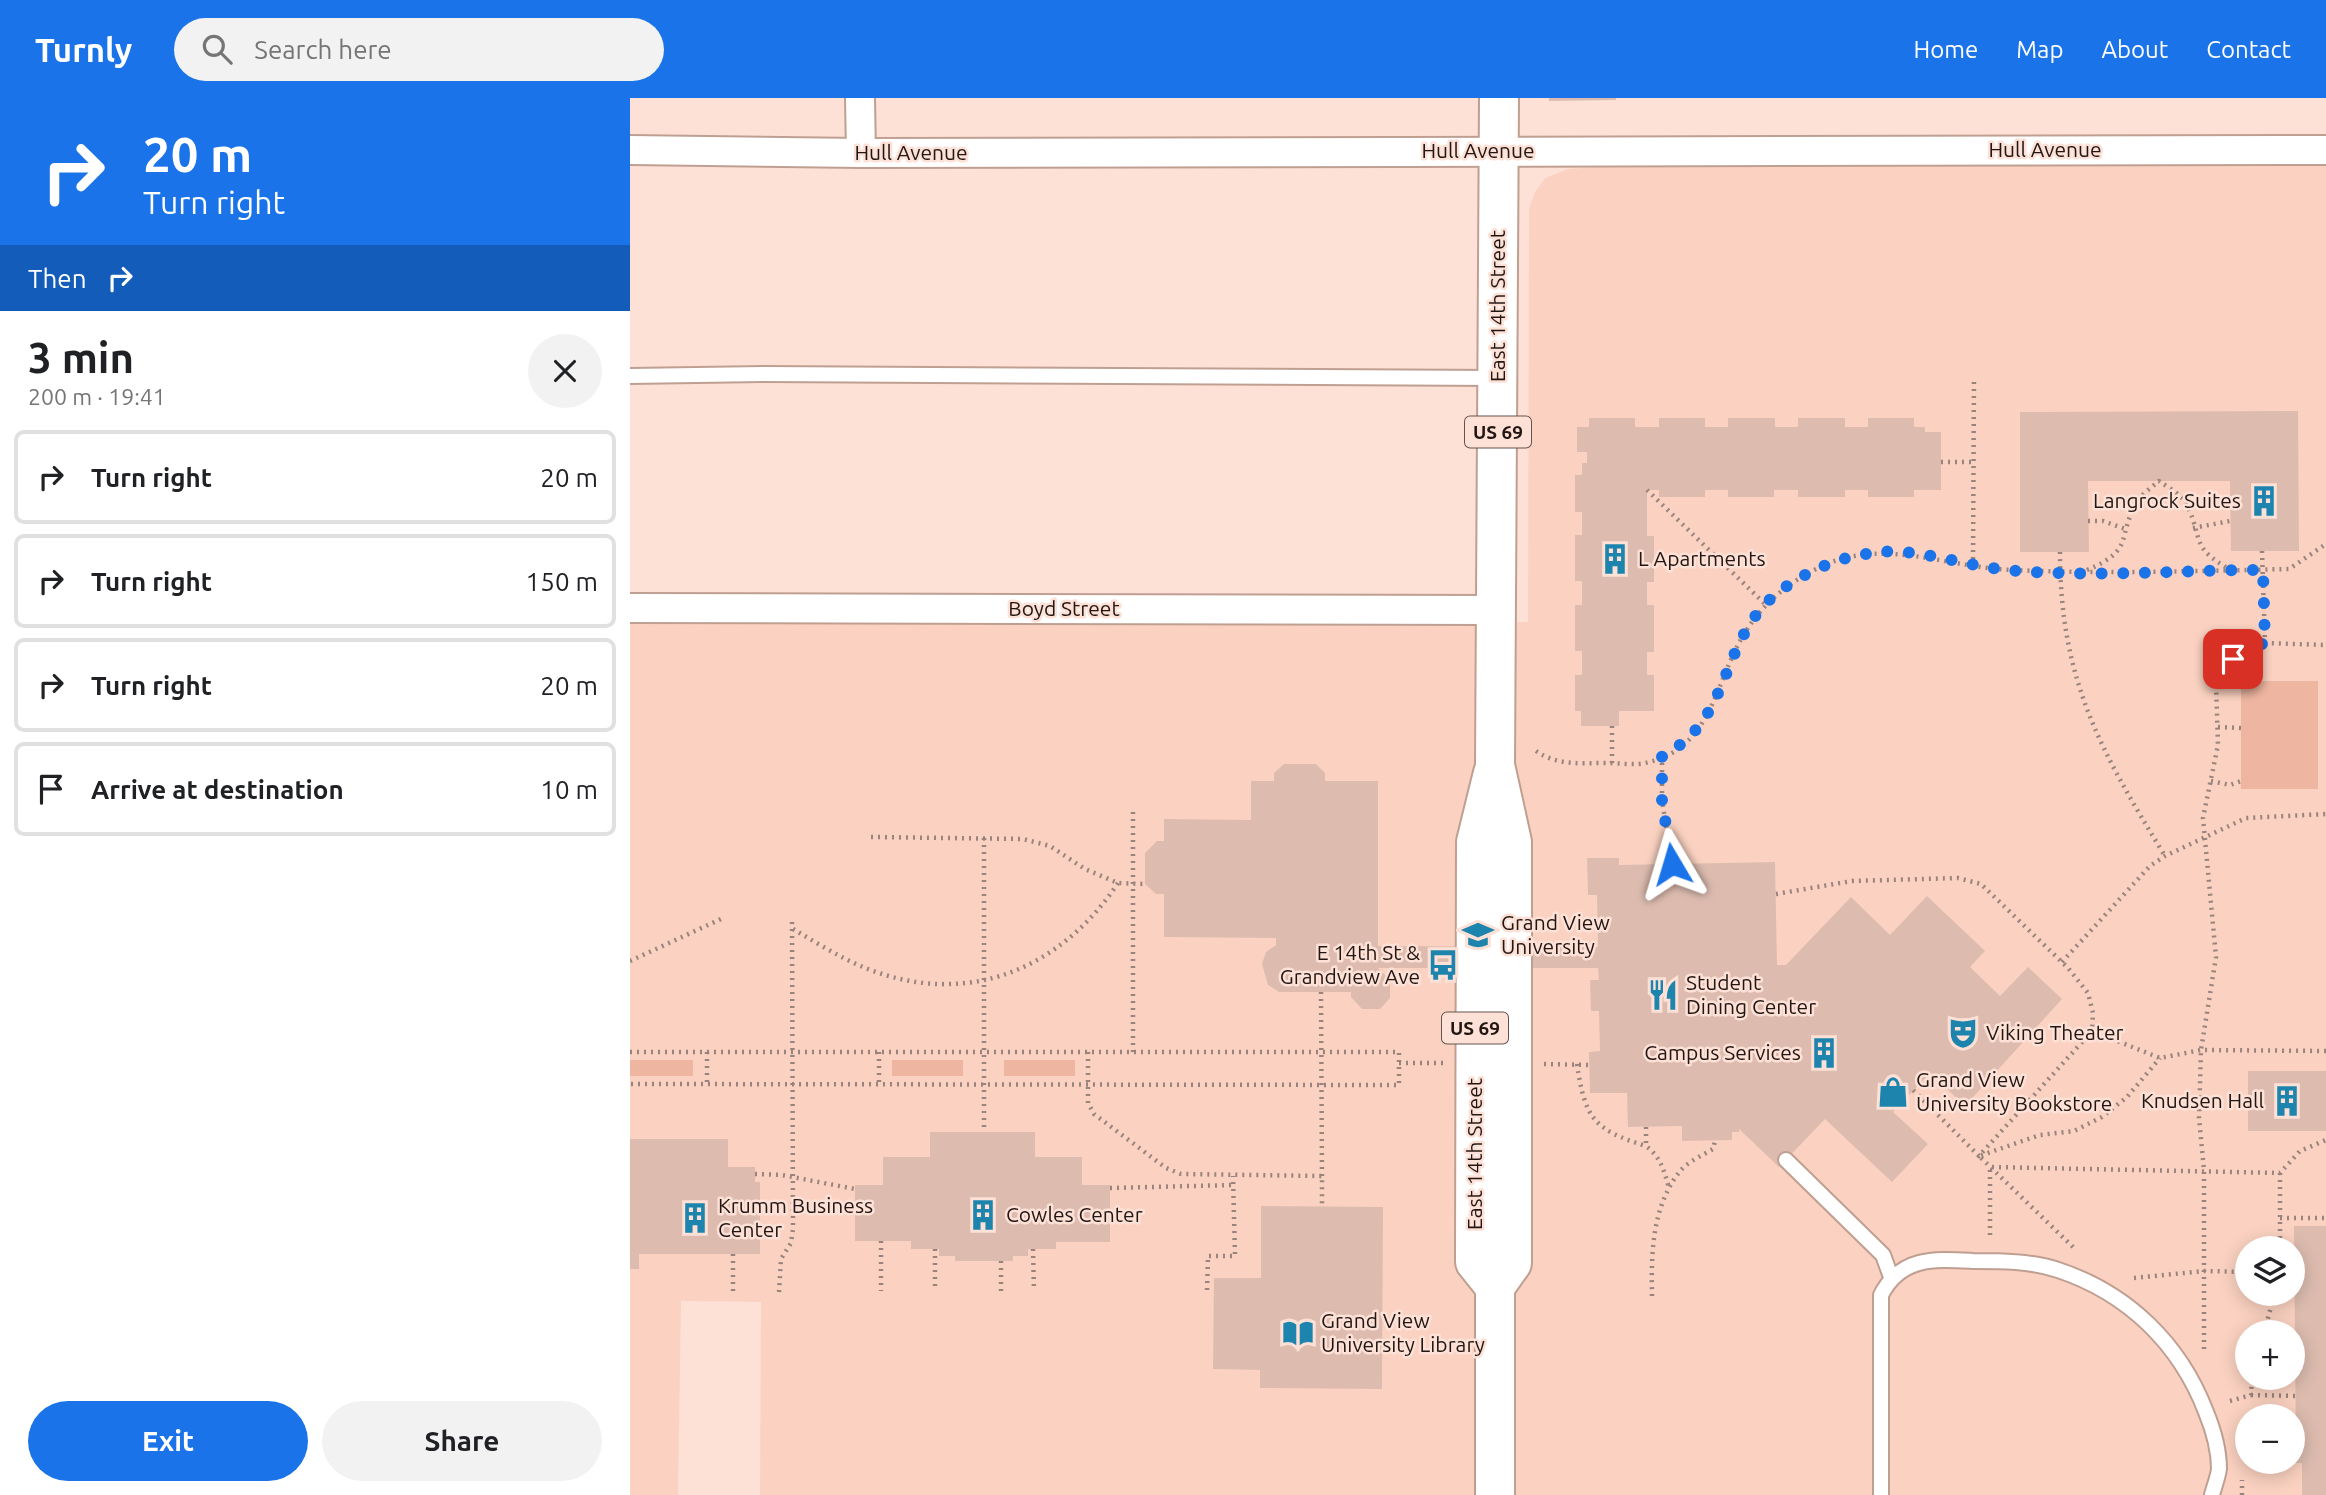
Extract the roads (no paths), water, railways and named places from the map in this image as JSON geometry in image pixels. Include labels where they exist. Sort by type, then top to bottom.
[{"type":"main road","name":"East 14th Street","points":[[1494,1495],[1495,1287],[1512,1263],[1512,842],[1495,765],[1499,98]]},
{"type":"street","points":[[860,98],[861,153]]},
{"type":"street","name":"Hull Avenue","points":[[630,150],[861,153],[2326,150]]},
{"type":"street","name":"Boyd Street","points":[[630,608],[1497,610]]},
{"type":"lane","points":[[630,376],[776,374],[1498,377]]},
{"type":"lane","points":[[1786,1160],[1883,1255],[1891,1276]]},
{"type":"lane","points":[[1881,1495],[1881,1295],[1891,1276],[1916,1263],[1947,1260],[2017,1262],[2056,1269],[2095,1285],[2139,1314],[2170,1345],[2196,1385],[2212,1427],[2219,1470],[2212,1495]]},
{"type":"place","name":"Langrock Suites","points":[[2264,501]]},
{"type":"place","name":"L Apartments","points":[[1615,559]]},
{"type":"place","name":"Grand View University","points":[[1478,935]]},
{"type":"place","name":"E 14th St & Grandview Ave","points":[[1443,965]]},
{"type":"place","name":"Student Dining Center","points":[[1663,995]]},
{"type":"place","name":"Viking Theater","points":[[1963,1033]]},
{"type":"place","name":"Campus Services","points":[[1824,1053]]},
{"type":"place","name":"Grand View University Bookstore","points":[[1893,1092]]},
{"type":"place","name":"Knudsen Hall","points":[[2287,1101]]},
{"type":"place","name":"Cowles Center","points":[[983,1215]]},
{"type":"place","name":"Krumm Business Center","points":[[695,1218]]},
{"type":"place","name":"Grand View University Library","points":[[1298,1333]]}]
